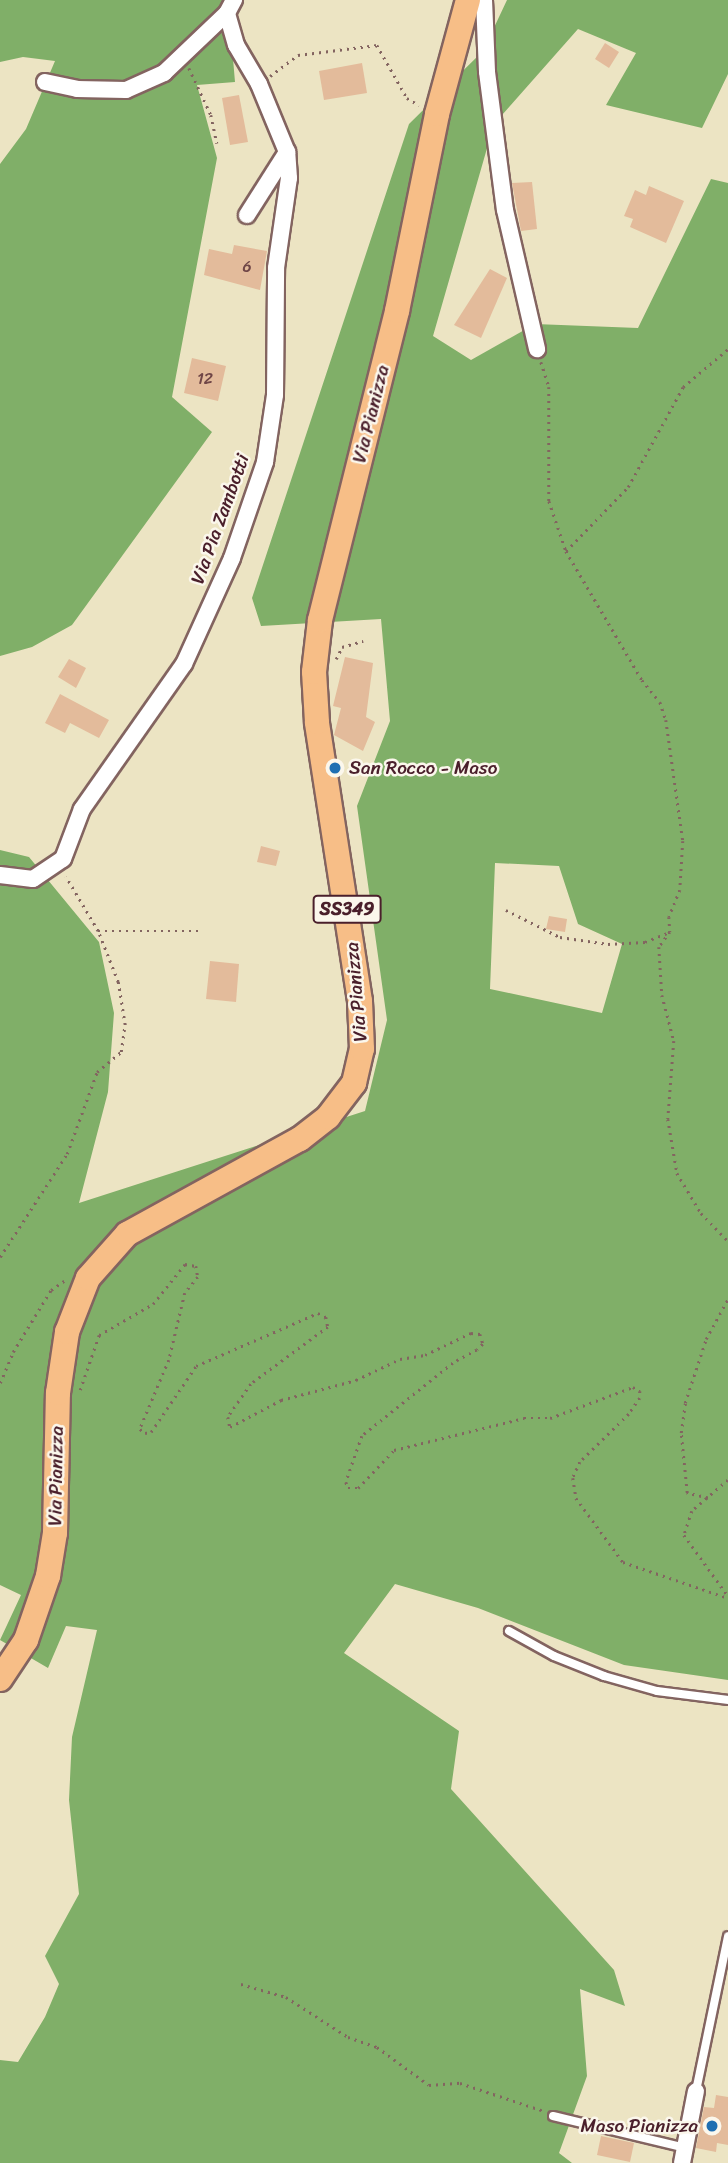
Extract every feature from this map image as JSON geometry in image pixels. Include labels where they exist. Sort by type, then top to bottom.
[{"type":"main road","name":"Via Pianizza","points":[[0,1679],[26,1640],[48,1576],[55,1533],[58,1393],[67,1332],[88,1278],[127,1234],[300,1139],[328,1118],[354,1083],[362,1049],[360,1001],[317,722],[314,672],[320,620],[397,311],[437,114],[468,0]]},
{"type":"street","points":[[484,0],[488,72],[505,210],[537,349]]},
{"type":"street","name":"Via Pia Zambotti","points":[[45,82],[77,89],[126,90],[164,73],[184,56],[231,6]]},
{"type":"street","name":"Via Pia Zambotti","points":[[63,859],[82,809],[184,664],[232,558],[265,462],[275,395],[276,268],[289,178],[287,152],[259,84],[236,45],[231,6]]},
{"type":"street","points":[[247,215],[287,152]]},
{"type":"street","points":[[0,876],[33,879],[63,859]]},
{"type":"street","points":[[684,2156],[696,2091]]},
{"type":"lane","points":[[509,1631],[554,1656],[604,1676],[657,1691],[728,1700]]},
{"type":"lane","points":[[696,2091],[728,1936]]},
{"type":"lane","points":[[553,2116],[684,2156]]},
{"type":"path","points":[[259,84],[298,55],[377,45],[407,98],[437,114]]},
{"type":"path","points":[[184,56],[211,115],[217,144]]},
{"type":"path","points":[[537,349],[549,387],[549,501],[566,551],[642,680],[660,702],[666,720],[680,796],[680,890],[669,917],[670,932],[659,947],[662,995],[674,1041],[668,1119],[677,1173],[701,1213],[728,1241]]},
{"type":"path","points":[[566,551],[628,487],[683,387],[728,349]]},
{"type":"path","points":[[0,1257],[67,1154],[97,1072],[121,1052],[125,1025],[118,982],[98,931],[69,887],[63,859]]},
{"type":"path","points":[[506,910],[560,937],[608,944],[645,942],[670,932]]},
{"type":"path","points":[[98,931],[198,931]]},
{"type":"path","points":[[78,1396],[99,1335],[153,1304],[185,1264],[196,1266],[198,1277],[185,1293],[169,1360],[140,1429],[145,1433],[151,1432],[196,1366],[318,1313],[326,1317],[328,1327],[251,1384],[228,1418],[230,1427],[281,1400],[356,1380],[400,1359],[425,1355],[471,1333],[480,1334],[483,1344],[477,1350],[453,1363],[362,1436],[346,1482],[348,1488],[358,1488],[394,1450],[513,1420],[550,1418],[633,1387],[640,1391],[640,1398],[629,1414],[580,1462],[573,1478],[576,1498],[623,1562],[728,1597]]},
{"type":"path","points":[[0,1383],[13,1352],[51,1290],[73,1275]]},
{"type":"path","points":[[708,1498],[687,1493],[681,1433],[685,1403],[706,1339],[728,1299]]},
{"type":"path","points":[[728,1480],[692,1511],[684,1535],[728,1597]]},
{"type":"path","points":[[241,1984],[295,2001],[348,2037],[377,2047],[429,2085],[460,2083],[501,2101],[520,2101],[553,2116]]},
{"type":"green space","points":[[0,0],[228,0],[235,82],[197,85],[217,158],[172,397],[212,432],[72,625],[32,647],[0,656],[0,164],[26,129],[55,61],[23,57],[0,62]]},
{"type":"green space","points":[[507,0],[728,0],[728,74],[702,128],[606,105],[636,53],[578,29],[494,124],[433,336],[471,360],[535,324],[638,328],[711,179],[728,183],[728,1680],[624,1665],[478,1608],[395,1584],[344,1653],[459,1731],[451,1789],[614,1970],[625,2006],[580,1989],[587,2076],[559,2153],[572,2163],[0,2163],[0,2060],[18,2062],[45,2017],[59,1984],[45,1956],[79,1894],[69,1800],[72,1737],[97,1630],[66,1626],[48,1668],[0,1640],[21,1595],[0,1585],[0,850],[29,857],[99,942],[114,1013],[108,1092],[79,1203],[365,1111],[387,1020],[357,806],[390,721],[381,619],[261,626],[252,598],[409,124],[483,51]],"holes":[[[495,863],[559,866],[578,924],[622,944],[602,1013],[490,989]]]},
{"type":"building","points":[[605,43],[619,52],[609,68],[595,59]]},
{"type":"building","points":[[362,63],[367,93],[324,100],[319,71]]},
{"type":"building","points":[[239,95],[248,142],[230,145],[222,98]]},
{"type":"building","points":[[532,182],[537,229],[521,231],[512,183]]},
{"type":"building","points":[[649,186],[684,201],[666,243],[630,227],[633,219],[624,216],[635,190],[646,195]]},
{"type":"building","points":[[234,245],[267,251],[260,290],[204,275],[209,249],[232,254]]},
{"type":"building","points":[[490,269],[507,278],[481,338],[454,325]]},
{"type":"building","points":[[192,358],[226,366],[218,401],[184,393]]},
{"type":"building","points":[[345,657],[373,663],[366,717],[375,722],[363,751],[334,735],[341,708],[333,706]]},
{"type":"building","points":[[69,659],[86,668],[76,688],[58,677]]},
{"type":"building","points":[[60,694],[109,720],[99,738],[70,723],[65,733],[45,723]]},
{"type":"building","points":[[261,846],[280,851],[276,866],[257,862]]},
{"type":"building","points":[[549,916],[567,919],[565,932],[546,929]]},
{"type":"building","points":[[210,961],[239,964],[236,1002],[206,999]]},
{"type":"building","name":"Maso Pianizza","points":[[716,2095],[728,2097],[728,2145],[717,2143],[716,2152],[696,2148],[704,2107],[714,2108]]},
{"type":"building","points":[[601,2136],[634,2143],[630,2162],[597,2155]]},
{"type":"place","name":"San Rocco - Maso","points":[[335,768]]},
{"type":"place","name":"Maso Pianizza","points":[[712,2126]]}]
